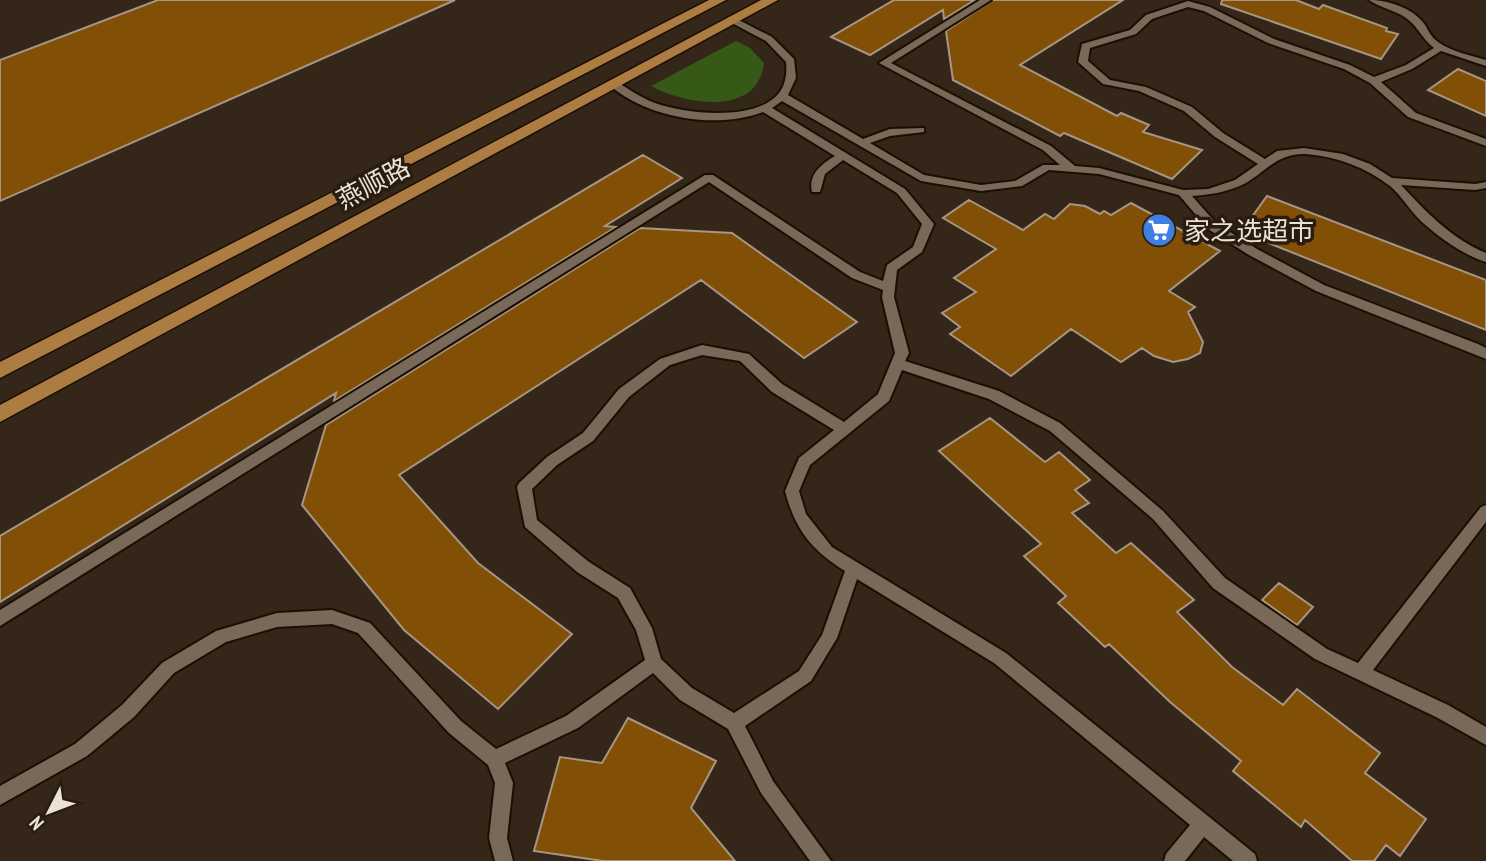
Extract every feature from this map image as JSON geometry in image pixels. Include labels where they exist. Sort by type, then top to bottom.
[{"type":"main road","name":"燕顺路","points":[[0,371],[719,0]]},
{"type":"main road","name":"燕顺路","points":[[0,414],[771,0]]},
{"type":"lane","points":[[986,0],[884,63],[1047,148],[1072,169]]},
{"type":"lane","points":[[1374,0],[1406,13],[1419,23],[1422,31],[1440,48],[1486,63]]},
{"type":"lane","points":[[1265,164],[1170,99],[1143,89],[1107,82],[1083,62],[1085,46],[1133,32],[1149,17],[1188,4],[1207,9],[1271,41],[1347,67],[1374,81],[1412,115],[1486,143]]},
{"type":"lane","points":[[613,84],[652,105],[693,116],[737,115],[764,108],[782,96],[791,79],[791,61],[769,39],[733,20]]},
{"type":"lane","points":[[1374,81],[1409,66],[1440,48]]},
{"type":"lane","points":[[782,96],[921,178],[981,188],[1018,184],[1047,167],[1099,171],[1183,193],[1209,192],[1239,182],[1281,153],[1304,151],[1339,156],[1366,166],[1389,181],[1426,219],[1470,251],[1486,258]]},
{"type":"lane","points":[[764,108],[901,191],[928,224],[918,249],[891,268],[888,297],[902,353],[884,397],[804,462],[792,491],[799,516],[827,552],[1000,658],[1248,861]]},
{"type":"lane","points":[[863,143],[877,135],[898,130],[920,130]]},
{"type":"lane","points":[[816,190],[816,178],[825,166],[842,156]]},
{"type":"lane","points":[[0,619],[709,177],[856,275],[889,288]]},
{"type":"lane","points":[[901,191],[921,178]]},
{"type":"lane","points":[[1389,181],[1475,187],[1486,185]]},
{"type":"lane","points":[[1183,193],[1212,226],[1320,288],[1486,354]]},
{"type":"lane","points":[[822,861],[767,788],[734,723],[686,694],[654,663],[644,628],[624,593],[583,567],[530,523],[524,487],[552,461],[589,437],[624,393],[665,362],[702,349],[744,357],[777,388],[846,430]]},
{"type":"lane","points":[[898,364],[994,395],[1055,427],[1158,515],[1219,583],[1321,654],[1442,711],[1486,737]]},
{"type":"lane","points":[[1360,672],[1486,511]]},
{"type":"lane","points":[[734,723],[805,676],[829,638],[853,569]]},
{"type":"lane","points":[[0,796],[81,750],[128,711],[168,668],[222,636],[277,620],[332,617],[364,628],[455,727],[494,759],[504,783],[499,838],[503,861]]},
{"type":"lane","points":[[494,759],[572,722],[654,663]]},
{"type":"lane","points":[[1172,861],[1203,824]]},
{"type":"green space","points":[[736,41],[750,48],[764,63],[759,80],[749,92],[735,99],[701,101],[666,93],[651,86]]},
{"type":"building","points":[[158,0],[455,0],[0,201],[0,60]]},
{"type":"building","points":[[894,0],[975,0],[944,19],[943,10],[870,55],[831,37]]},
{"type":"building","points":[[993,0],[1123,0],[1020,65],[1117,116],[1121,113],[1149,125],[1143,132],[1202,150],[1172,179],[1064,133],[1060,136],[953,80],[946,31]]},
{"type":"building","points":[[1222,0],[1296,0],[1319,9],[1323,5],[1398,34],[1381,59],[1221,4]]},
{"type":"building","points":[[1458,69],[1486,81],[1486,116],[1428,90]]},
{"type":"building","points":[[643,155],[682,178],[605,226],[616,227],[334,401],[336,393],[0,602],[0,536]]},
{"type":"building","points":[[1267,196],[1486,280],[1486,330],[1241,232]]},
{"type":"building","points":[[969,200],[1023,230],[1045,214],[1054,219],[1070,204],[1111,215],[1131,203],[1220,251],[1169,291],[1195,307],[1188,312],[1203,342],[1200,353],[1173,362],[1154,356],[1142,348],[1121,362],[1071,329],[1011,376],[950,334],[960,327],[942,313],[976,292],[954,278],[996,249],[943,218]]},
{"type":"building","points":[[640,228],[732,233],[857,322],[804,358],[701,280],[399,475],[478,563],[572,634],[498,709],[404,630],[302,505],[326,425]]},
{"type":"building","points":[[990,418],[1045,462],[1059,452],[1090,480],[1075,490],[1089,503],[1072,513],[1116,553],[1131,543],[1194,600],[1177,612],[1232,667],[1283,705],[1297,689],[1380,753],[1365,773],[1426,819],[1400,856],[1386,845],[1374,861],[1352,861],[1305,820],[1301,827],[1233,771],[1241,761],[1170,702],[1109,644],[1105,647],[1058,603],[1066,596],[1024,556],[1041,544],[939,451]]},
{"type":"building","points":[[1279,583],[1313,607],[1297,625],[1262,600]]},
{"type":"building","points":[[628,718],[716,761],[691,808],[735,861],[603,861],[534,851],[560,757],[602,763]]},
{"type":"place","name":"家之选超市","points":[[1159,230]]}]
